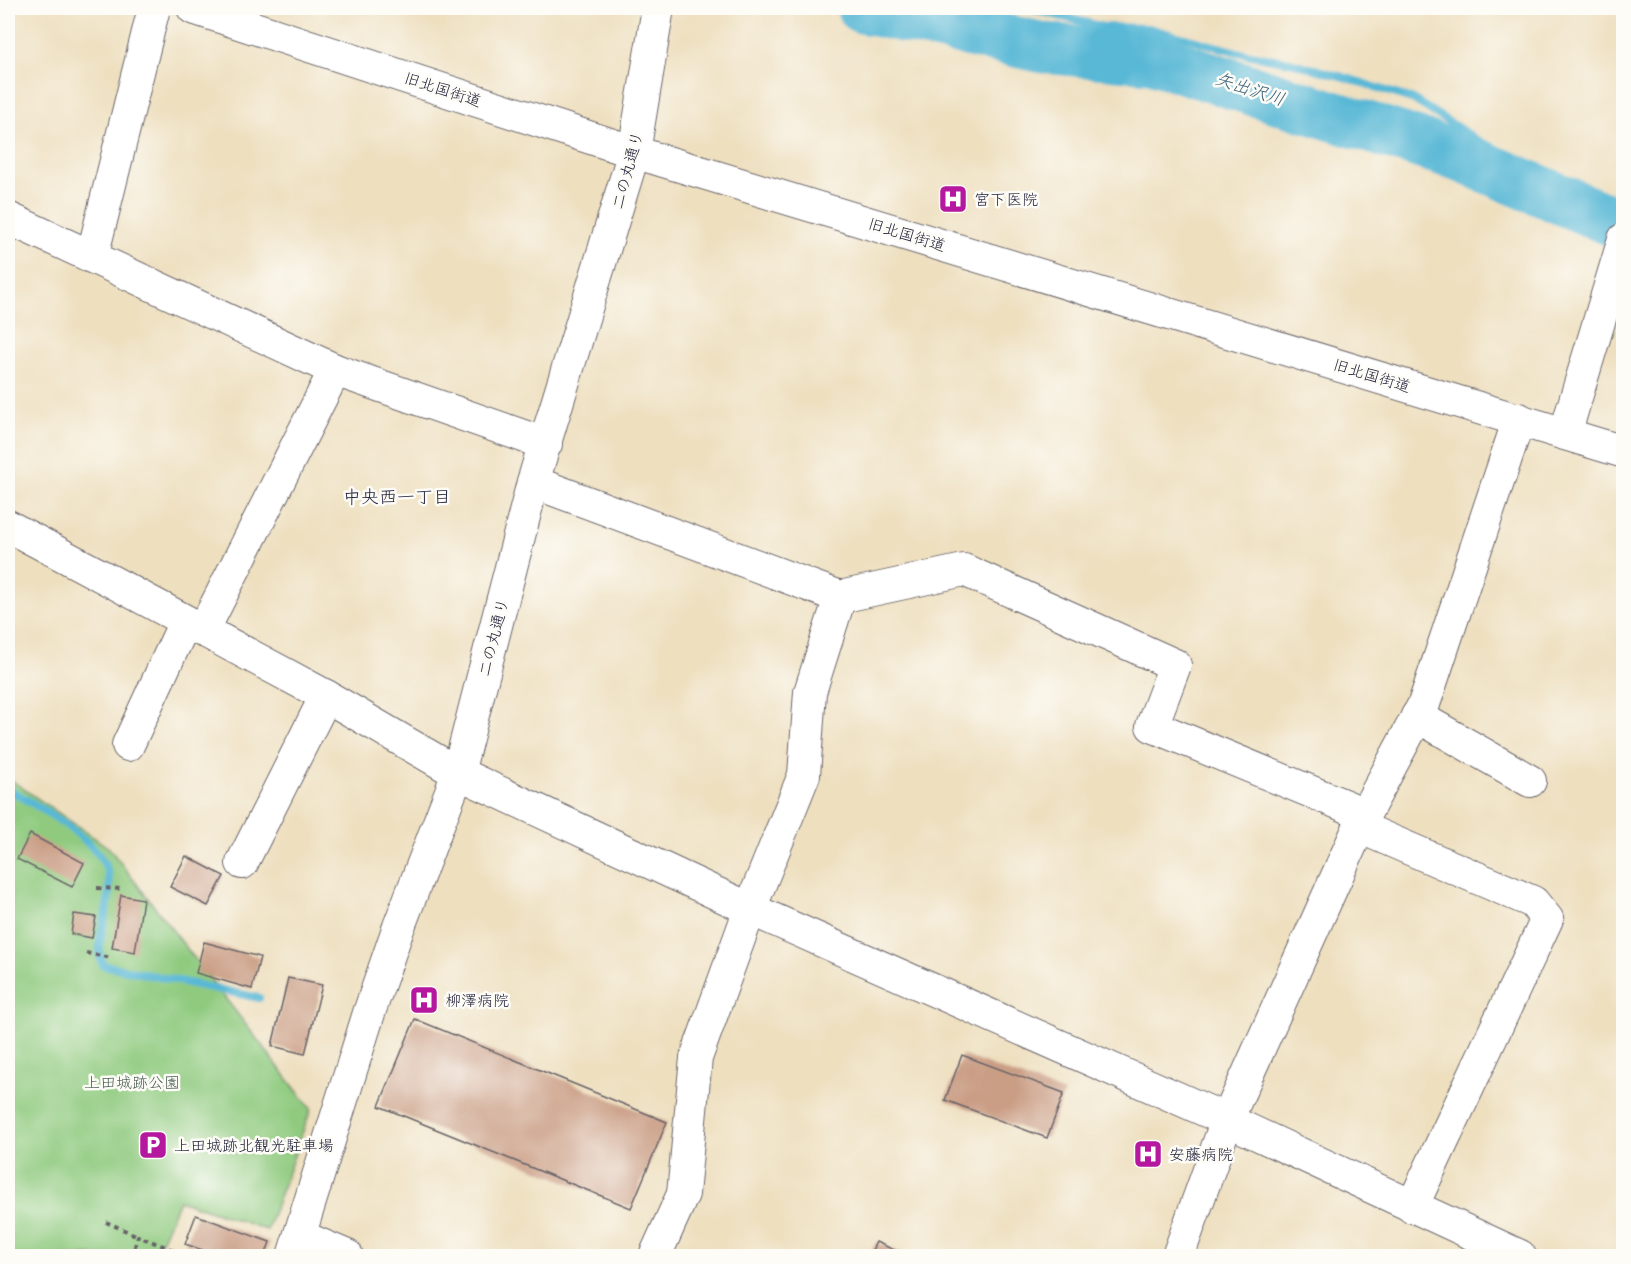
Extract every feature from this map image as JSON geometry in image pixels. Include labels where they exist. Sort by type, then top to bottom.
[{"type":"street","points":[[92,257],[154,8]]},
{"type":"street","name":"旧北国街道","points":[[193,8],[634,152],[1623,452]]},
{"type":"street","name":"二の丸通り","points":[[296,1246],[369,1013],[398,929],[458,772],[533,482],[634,152],[658,8]]},
{"type":"street","points":[[8,218],[335,370],[546,444]]},
{"type":"street","points":[[1565,434],[1623,242]]},
{"type":"street","points":[[128,745],[335,370]]},
{"type":"street","points":[[1178,1257],[1227,1120],[1362,820],[1428,693],[1519,419]]},
{"type":"street","points":[[533,482],[840,597],[964,570],[1175,665],[1152,726],[1362,820],[1533,902],[1547,919],[1412,1207]]},
{"type":"street","points":[[8,526],[326,696],[458,772],[750,909],[1227,1120],[1520,1257]]},
{"type":"street","points":[[655,1257],[683,1194],[696,1058],[750,909],[804,775],[810,692],[840,597]]},
{"type":"street","points":[[242,863],[326,696]]},
{"type":"street","points":[[1417,716],[1530,781]]},
{"type":"street","points":[[296,1246],[347,1257]]},
{"type":"path","points":[[97,888],[123,889]]},
{"type":"path","points":[[86,953],[112,958]]},
{"type":"path","points":[[106,1222],[188,1257]]},
{"type":"path","points":[[132,1257],[138,1236]]},
{"type":"green space","name":"上田城跡公園","points":[[8,778],[109,848],[311,1109],[267,1230],[179,1200],[155,1256],[8,1256]]},
{"type":"building","points":[[30,834],[84,863],[72,887],[17,859]]},
{"type":"building","points":[[186,856],[224,876],[208,906],[170,887]]},
{"type":"building","points":[[121,895],[143,899],[135,952],[112,948]]},
{"type":"building","points":[[74,914],[96,917],[92,938],[71,934]]},
{"type":"building","points":[[204,942],[260,957],[252,989],[196,973]]},
{"type":"building","points":[[288,978],[322,985],[305,1054],[272,1046]]},
{"type":"building","points":[[415,1019],[667,1122],[631,1208],[379,1106]]},
{"type":"building","points":[[962,1055],[1064,1093],[1047,1138],[945,1100]]},
{"type":"building","points":[[196,1215],[270,1242],[265,1256],[220,1256],[185,1244]]},
{"type":"building","points":[[876,1242],[908,1256],[869,1256]]},
{"type":"waterway","name":"矢出沢川","points":[[862,8],[1044,48],[1151,58],[1456,155],[1624,226]]},
{"type":"waterway","points":[[1028,8],[1103,27],[1148,28],[1245,54],[1290,62],[1414,100],[1474,138],[1484,167]]},
{"type":"waterway","points":[[8,789],[66,825],[94,849],[103,862],[108,874],[109,888],[100,945],[103,965],[259,998]]},
{"type":"place","name":"宮下医院","points":[[953,199]]},
{"type":"place","name":"柳澤病院","points":[[424,1000]]},
{"type":"place","name":"上田城跡北観光駐車場","points":[[153,1145]]},
{"type":"place","name":"安藤病院","points":[[1148,1154]]},
{"type":"district","name":"中央西一丁目","points":[[397,497]]}]
